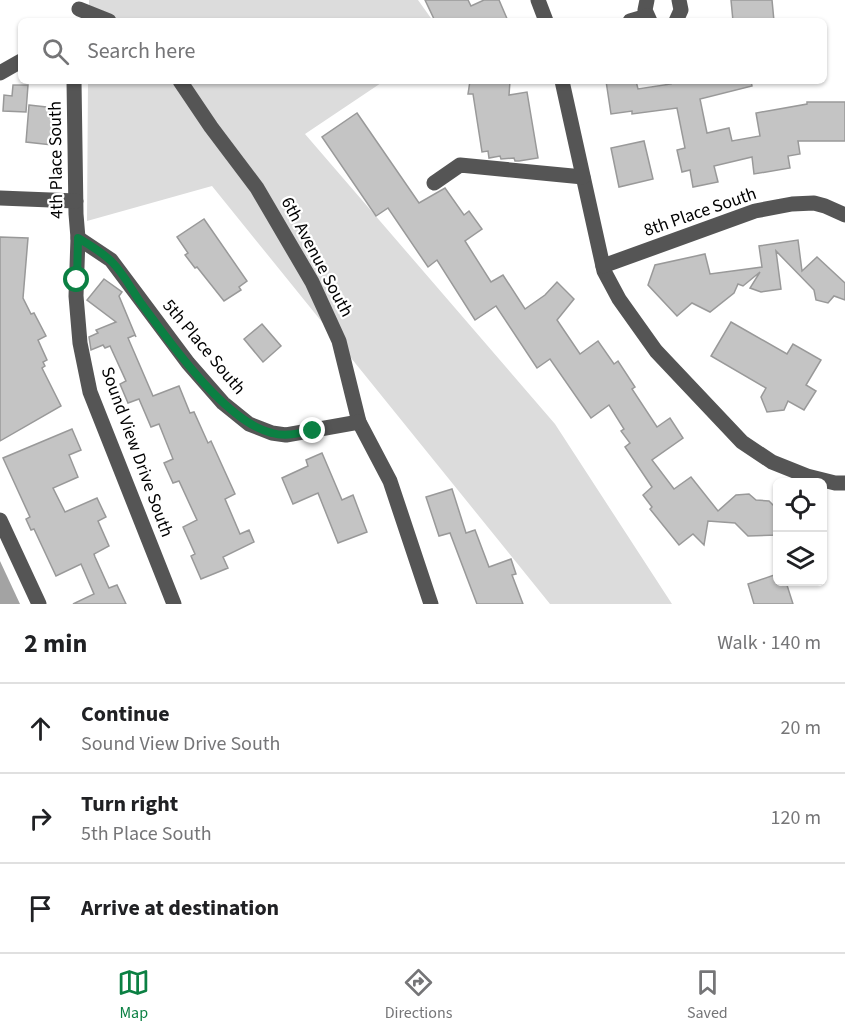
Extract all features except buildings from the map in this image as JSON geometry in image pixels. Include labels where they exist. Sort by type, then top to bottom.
[{"type":"street","points":[[538,0],[545,18]]},
{"type":"street","points":[[647,0],[645,10],[648,18]]},
{"type":"street","points":[[677,18],[681,10],[679,0]]},
{"type":"street","points":[[76,13],[97,18]]},
{"type":"street","points":[[0,73],[18,63]]},
{"type":"street","name":"4th Place South","points":[[74,84],[78,238]]},
{"type":"street","name":"6th Avenue South","points":[[182,84],[257,188],[312,282],[339,341],[359,422],[390,481],[431,604]]},
{"type":"street","points":[[563,84],[603,266],[619,299],[656,351],[742,442],[771,462],[836,483],[845,483]]},
{"type":"street","points":[[434,183],[460,165],[583,177]]},
{"type":"street","points":[[0,198],[76,201]]},
{"type":"street","name":"8th Place South","points":[[603,266],[755,211],[792,204],[814,203],[845,215]]},
{"type":"street","name":"5th Place South","points":[[78,238],[111,260],[188,363],[223,403],[249,424],[272,433],[286,435],[359,422]]},
{"type":"street","name":"Sound View Drive South","points":[[78,238],[76,296],[80,344],[90,392],[174,604]]},
{"type":"street","points":[[0,520],[39,604]]},
{"type":"shaded area","points":[[89,0],[418,0],[431,18],[89,18]]},
{"type":"shaded area","points":[[88,84],[380,84],[305,134],[555,424],[672,604],[550,604],[212,186],[87,221]]},
{"type":"shaded area","points":[[0,561],[20,604],[0,604]]},
{"type":"route","points":[[77,280],[78,238],[111,260],[188,363],[223,403],[240,418],[256,428],[272,433],[286,435],[313,431]]}]
